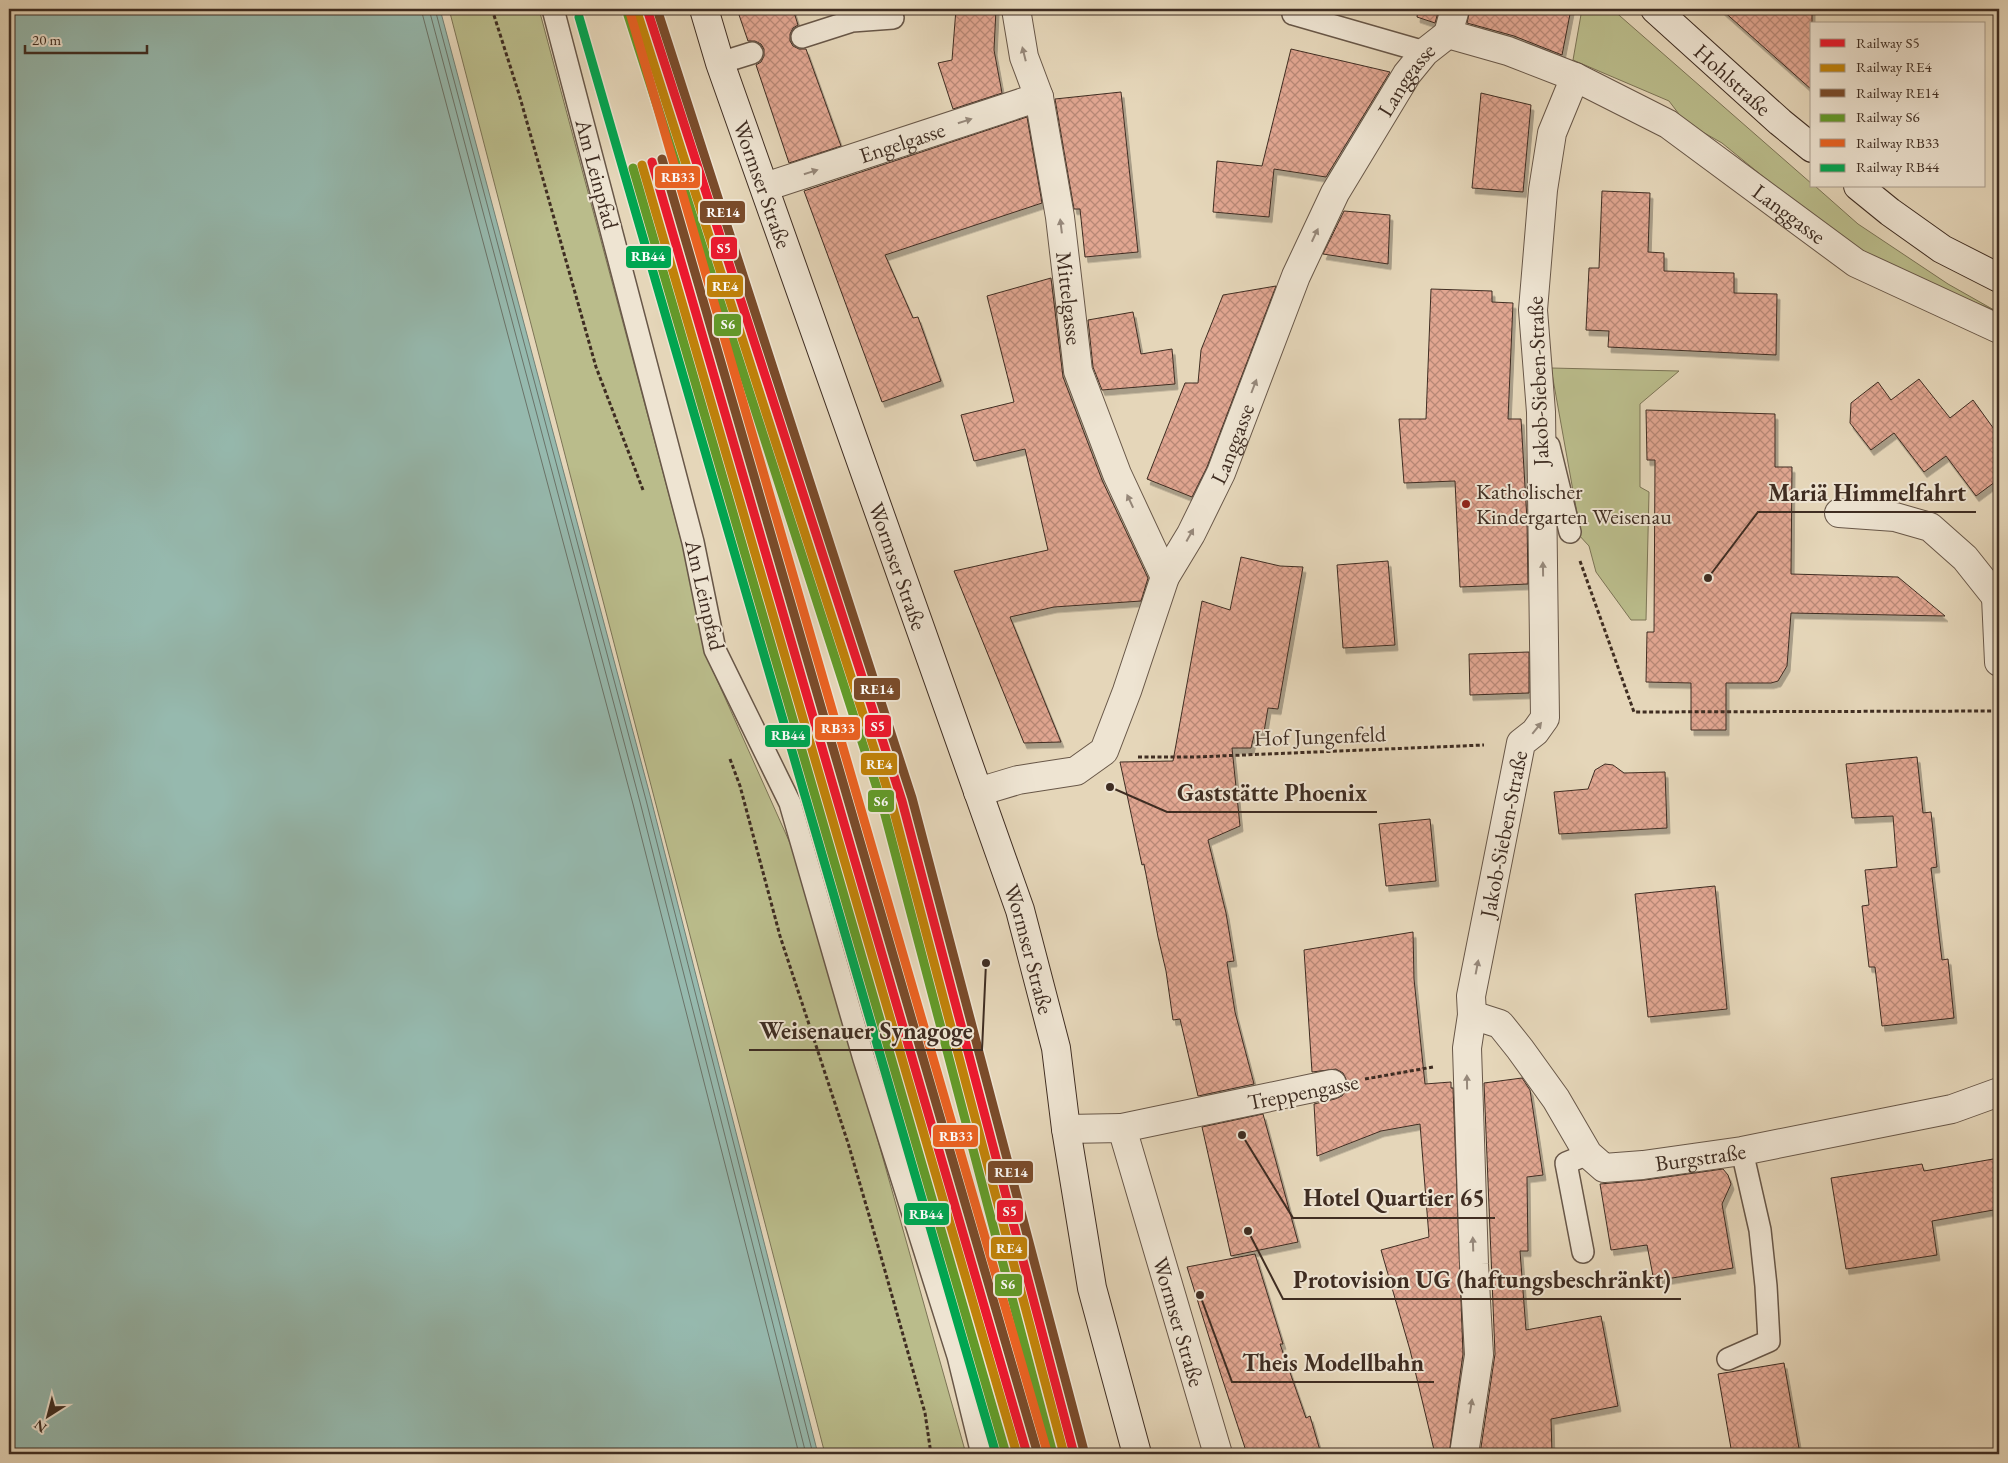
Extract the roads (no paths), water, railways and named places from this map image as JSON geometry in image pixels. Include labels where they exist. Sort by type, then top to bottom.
[{"type":"street","name":"Wormser Straße","points":[[704,9],[720,63],[1020,910],[1054,1039],[1066,1129],[1092,1288],[1136,1454]]},
{"type":"street","name":"Mittelgasse","points":[[1016,9],[1024,57],[1039,97],[1060,217],[1078,371],[1118,474],[1165,576]]},
{"type":"street","name":"Hohlstraße","points":[[1655,9],[1780,122],[1810,146]]},
{"type":"street","name":"Langgasse","points":[[978,792],[1018,780],[1076,771],[1104,751],[1127,691],[1165,576],[1191,534],[1221,473],[1296,276],[1335,193],[1407,74],[1451,22],[1508,51],[1575,77],[1668,124],[1732,169],[1812,232],[1856,263],[1999,329]]},
{"type":"street","name":"Jakob-Sieben-Straße","points":[[1464,1454],[1479,1355],[1467,1048],[1472,1015],[1471,996],[1521,743],[1535,732],[1546,718],[1541,412],[1533,310],[1543,190],[1552,133],[1575,77]]},
{"type":"street","name":"Engelgasse","points":[[765,187],[1039,97]]},
{"type":"street","points":[[1860,188],[1890,212],[1942,249],[1999,278]]},
{"type":"street","points":[[1839,513],[1895,517],[1930,527],[1965,558],[1998,597],[1999,662]]},
{"type":"street","name":"Burgstraße","points":[[1472,1015],[1500,1024],[1520,1048],[1556,1099],[1588,1154],[1604,1168],[1643,1165],[1742,1151],[1952,1109],[1999,1092]]},
{"type":"street","name":"Treppengasse","points":[[1122,1128],[1332,1084]]},
{"type":"street","name":"Wormser Straße","points":[[1122,1128],[1218,1454]]},
{"type":"street","points":[[1066,1129],[1122,1128]]},
{"type":"lane","name":"Am Leinpfad","points":[[554,9],[693,542],[715,650],[790,802],[864,1058],[958,1356],[982,1454]]},
{"type":"lane","points":[[1295,9],[1293,14],[1425,52]]},
{"type":"lane","points":[[802,37],[852,21],[893,18]]},
{"type":"lane","points":[[720,63],[752,53]]},
{"type":"lane","points":[[1541,412],[1570,532]]},
{"type":"lane","points":[[1728,1359],[1769,1341],[1760,1230],[1742,1151]]},
{"type":"lane","points":[[1582,1252],[1566,1163],[1588,1154]]},
{"type":"water","points":[[9,9],[440,9],[651,799],[818,1454],[9,1454]]},
{"type":"rail line","name":"RB33","points":[[629,9],[1046,1448]]},
{"type":"rail line","name":"S5","points":[[647,9],[902,801],[1074,1454]]},
{"type":"rail line","name":"RE14","points":[[657,9],[912,798],[1084,1451]]},
{"type":"rail line","name":"RE4","points":[[637,12],[892,804],[1064,1454]]},
{"type":"rail line","name":"S6","points":[[628,15],[883,807],[1053,1454]]},
{"type":"rail line","name":"RB44","points":[[579,17],[996,1454]]},
{"type":"rail line","name":"RE14","points":[[662,159],[1037,1451]]},
{"type":"rail line","name":"S5","points":[[652,162],[1027,1454]]},
{"type":"rail line","name":"RE4","points":[[642,165],[1017,1454]]},
{"type":"rail line","name":"S6","points":[[633,168],[1006,1454]]},
{"type":"place","name":"Katholischer Kindergarten Weisenau","points":[[1466,504]]},
{"type":"place","name":"Mariä Himmelfahrt","points":[[1708,578]]},
{"type":"place","name":"Gaststätte Phoenix","points":[[1110,787]]},
{"type":"place","name":"Weisenauer Synagoge","points":[[986,963]]},
{"type":"place","name":"Hotel Quartier 65","points":[[1242,1135]]},
{"type":"place","name":"Protovision UG (haftungsbeschränkt)","points":[[1248,1231]]},
{"type":"place","name":"Theis Modellbahn","points":[[1200,1295]]}]
